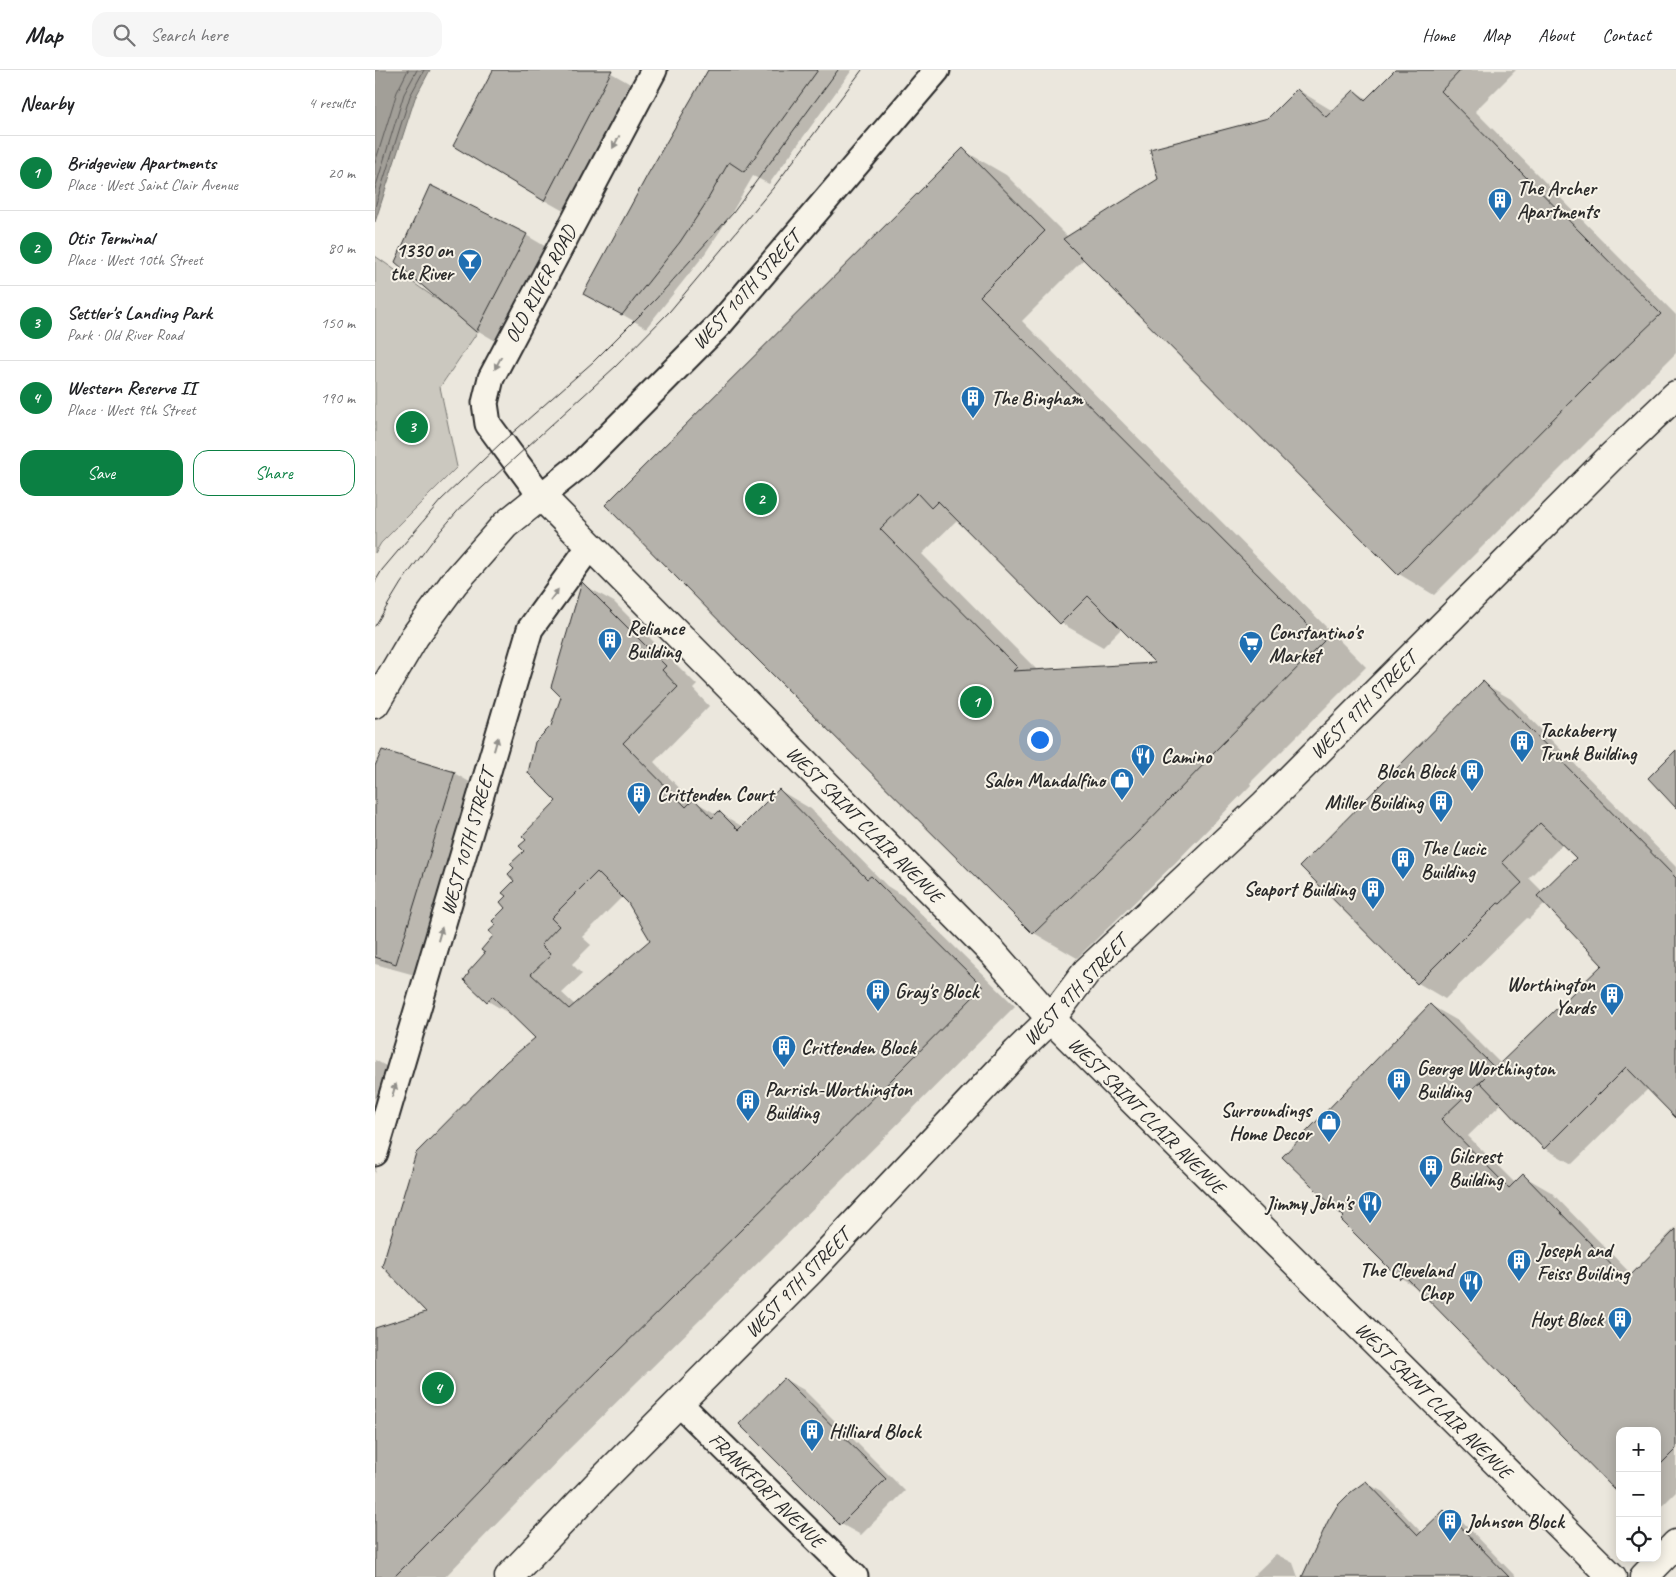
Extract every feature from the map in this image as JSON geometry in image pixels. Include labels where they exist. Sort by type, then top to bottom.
[{"type":"street","name":"OLD RIVER ROAD","points":[[541,496],[488,424],[485,403],[491,378],[654,70]]},
{"type":"street","name":"WEST 10TH STREET","points":[[541,496],[581,464],[720,324],[937,70]]},
{"type":"street","name":"WEST 9TH STREET","points":[[509,1577],[596,1486],[816,1264],[1017,1052],[1051,1019],[1087,970],[1265,804],[1599,468],[1676,395]]},
{"type":"street","name":"WEST SAINT CLAIR AVENUE","points":[[541,496],[994,954],[1051,1019],[1612,1577]]},
{"type":"street","points":[[375,704],[415,636],[454,583],[505,525],[541,496]]},
{"type":"street","name":"WEST 10TH STREET","points":[[375,1153],[530,629],[590,546]]},
{"type":"street","name":"FRANKFORT AVENUE","points":[[679,1403],[855,1577]]},
{"type":"street","points":[[1644,1577],[1676,1544]]},
{"type":"shaded area","points":[[375,256],[479,330],[440,387],[457,467],[381,543],[375,553]]},
{"type":"water","points":[[375,70],[430,70],[415,98],[375,222]]},
{"type":"building","points":[[493,70],[612,70],[544,201],[453,146]]},
{"type":"building","points":[[708,70],[818,70],[744,172],[729,162],[704,206],[680,242],[622,315],[583,294],[648,174]]},
{"type":"building","points":[[1395,70],[1461,70],[1441,91],[1661,314],[1591,381],[1398,575],[1063,239],[1158,179],[1150,149],[1268,118],[1297,89],[1326,117],[1354,90],[1365,100]]},
{"type":"building","points":[[963,148],[1045,231],[980,296],[1324,641],[1132,838],[1033,934],[605,505]],"holes":[[[917,493],[931,508],[938,501],[1060,624],[1088,596],[1155,663],[1013,671],[1017,667],[880,529]]]},
{"type":"building","points":[[430,185],[527,234],[476,332],[395,262]]},
{"type":"building","points":[[582,582],[666,666],[662,670],[678,687],[623,743],[686,807],[694,799],[712,818],[719,811],[738,830],[779,789],[867,879],[871,876],[983,987],[811,1161],[536,1432],[394,1577],[375,1577],[375,1328],[426,1312],[382,1266],[416,1153],[506,1062],[535,1038],[492,996],[487,1002],[464,980],[468,972],[485,953],[481,950],[493,936],[489,931],[496,925],[492,921],[505,908],[500,902],[506,896],[502,893],[514,881],[508,874],[514,868],[510,864],[524,851],[519,846],[526,840],[522,836],[556,801],[528,773],[535,742],[551,726],[561,697],[551,687]],"holes":[[[597,872],[628,903],[650,940],[569,1009],[531,974],[551,955],[541,945],[559,926],[551,918]]]},
{"type":"building","points":[[1483,681],[1676,878],[1676,1118],[1626,1067],[1544,1149],[1480,1082],[1485,1077],[1441,1119],[1509,1188],[1523,1174],[1626,1280],[1676,1229],[1676,1449],[1661,1464],[1661,1427],[1616,1427],[1616,1491],[1404,1275],[1400,1279],[1341,1220],[1344,1217],[1282,1157],[1430,1004],[1495,1068],[1602,965],[1537,896],[1576,858],[1540,823],[1502,862],[1522,883],[1500,904],[1498,903],[1417,984],[1300,866]]},
{"type":"building","points":[[382,750],[455,772],[396,964],[375,957],[375,766]]},
{"type":"building","points":[[1676,750],[1676,808],[1648,778]]},
{"type":"building","name":"Hilliard Block","points":[[784,1378],[886,1479],[840,1525],[739,1424]]},
{"type":"building","points":[[1366,1481],[1418,1535],[1444,1510],[1509,1577],[1302,1577],[1337,1506]]},
{"type":"tram line","points":[[375,582],[382,570],[441,500],[501,443],[593,362],[656,299],[733,213],[838,70]]},
{"type":"tram line","points":[[375,626],[401,583],[436,536],[462,506],[615,367],[670,311],[773,188],[862,70]]},
{"type":"place","name":"The Archer Apartments","points":[[1500,221]]},
{"type":"place","name":"1330 on the River","points":[[470,282]]},
{"type":"place","name":"The Bingham","points":[[973,419]]},
{"type":"place","name":"Settler's Landing Park","points":[[412,427]]},
{"type":"place","name":"Otis Terminal","points":[[761,499]]},
{"type":"place","name":"Reliance Building","points":[[610,661]]},
{"type":"place","name":"Constantino's Market","points":[[1251,664]]},
{"type":"place","name":"Bridgeview Apartments","points":[[976,702]]},
{"type":"place","name":"Tackaberry Trunk Building","points":[[1522,763]]},
{"type":"place","name":"Camino","points":[[1143,777]]},
{"type":"place","name":"Bloch Block","points":[[1472,792]]},
{"type":"place","name":"Salon Mandalfino","points":[[1122,801]]},
{"type":"place","name":"Crittenden Court","points":[[639,815]]},
{"type":"place","name":"Miller Building","points":[[1441,823]]},
{"type":"place","name":"The Lucic Building","points":[[1403,880]]},
{"type":"place","name":"Seaport Building","points":[[1373,910]]},
{"type":"place","name":"Gray's Block","points":[[878,1012]]},
{"type":"place","name":"Worthington Yards","points":[[1612,1016]]},
{"type":"place","name":"Crittenden Block","points":[[784,1068]]},
{"type":"place","name":"George Worthington Building","points":[[1399,1101]]},
{"type":"place","name":"Parrish-Worthington Building","points":[[748,1122]]},
{"type":"place","name":"Surroundings Home Decor","points":[[1329,1143]]},
{"type":"place","name":"Gilcrest Building","points":[[1431,1188]]},
{"type":"place","name":"Jimmy John's","points":[[1370,1224]]},
{"type":"place","name":"Joseph and Feiss Building","points":[[1519,1282]]},
{"type":"place","name":"The Cleveland Chop","points":[[1471,1303]]},
{"type":"place","name":"Hoyt Block","points":[[1620,1340]]},
{"type":"place","name":"Western Reserve II","points":[[438,1388]]},
{"type":"place","name":"Hilliard Block","points":[[812,1452]]},
{"type":"place","name":"Johnson Block","points":[[1450,1542]]}]
